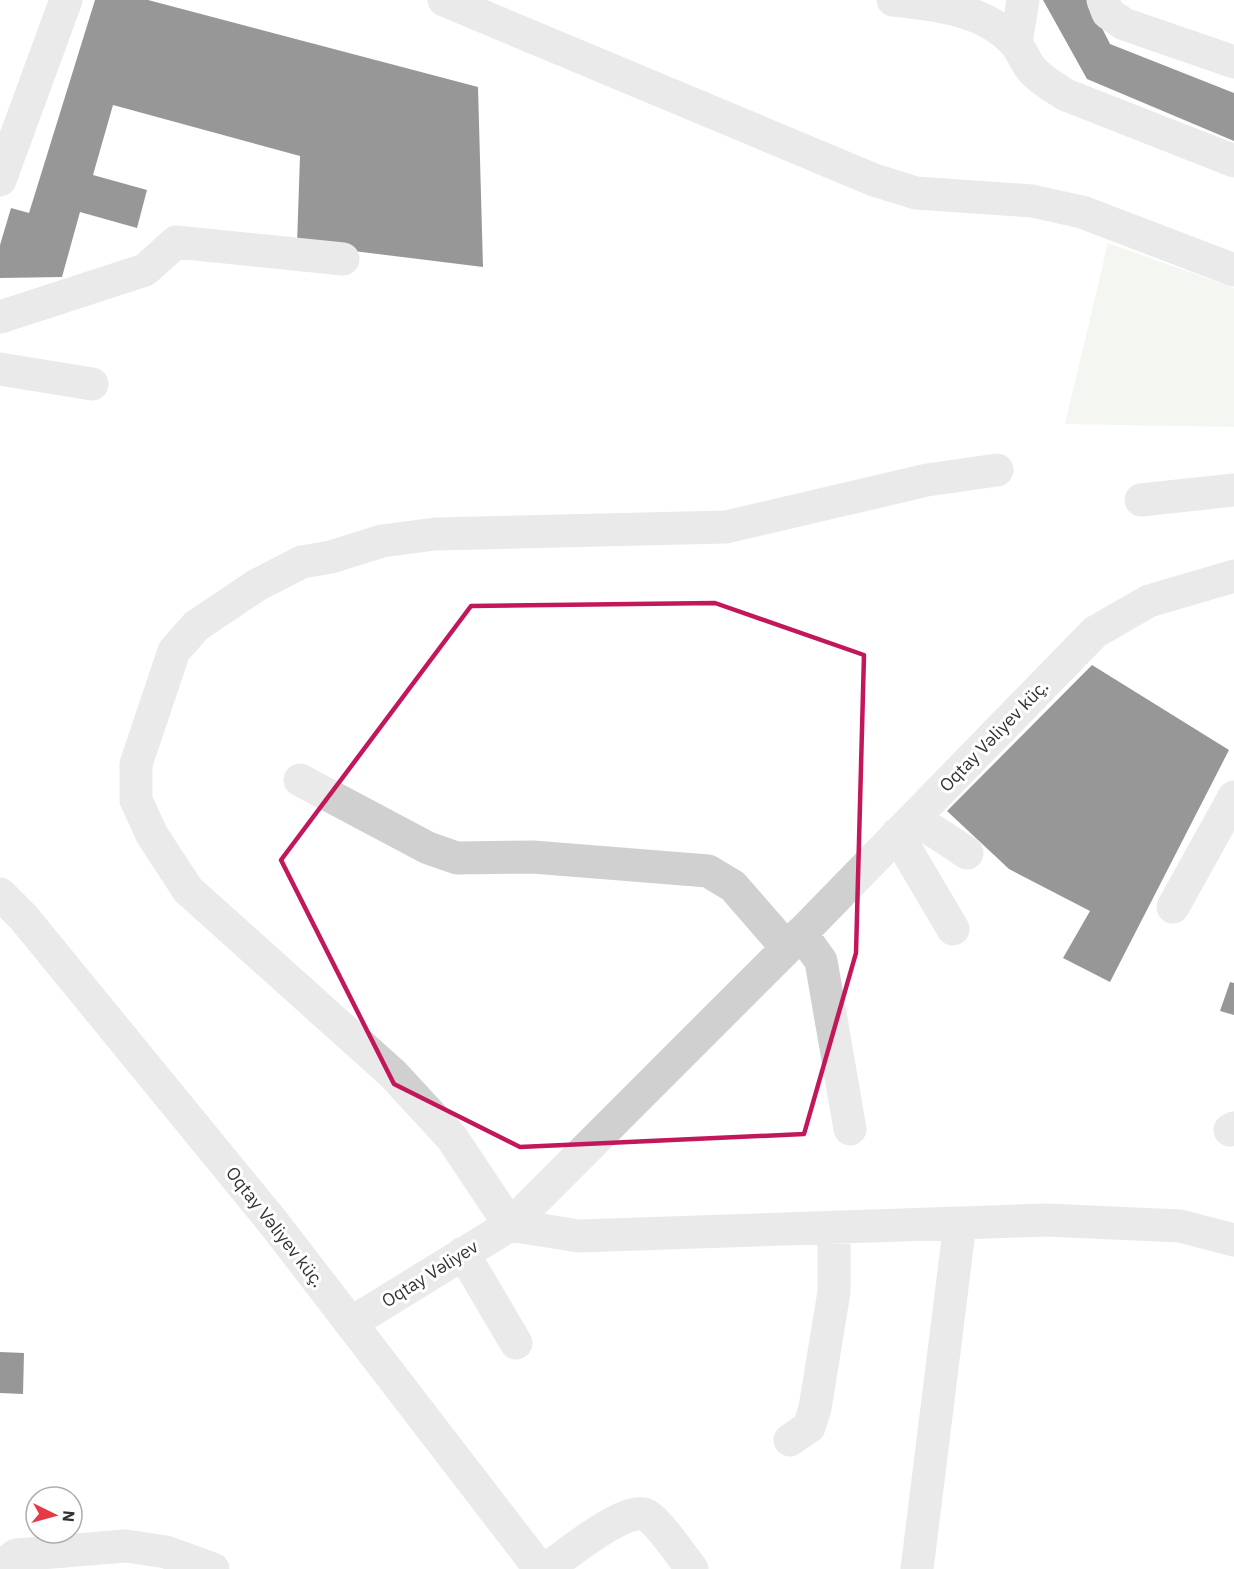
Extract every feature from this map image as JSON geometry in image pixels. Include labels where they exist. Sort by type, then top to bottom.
[{"type":"street","points":[[0,180],[66,0]]},
{"type":"street","points":[[444,0],[874,180],[916,193],[1032,201],[1082,212],[1234,270]]},
{"type":"street","points":[[893,0],[958,10],[993,24],[1016,43],[1030,67],[1043,81],[1066,94],[1234,161]]},
{"type":"street","points":[[1016,43],[1023,0]]},
{"type":"street","points":[[1103,0],[1108,13],[1124,24],[1234,62]]},
{"type":"street","points":[[0,317],[145,270],[176,242],[343,259]]},
{"type":"street","points":[[0,369],[92,384]]},
{"type":"street","points":[[997,470],[927,480],[726,528],[435,534],[382,541],[302,562],[257,585],[196,626],[174,651],[136,764],[136,800],[152,835],[188,890],[393,1074],[453,1138],[510,1225],[579,1236],[1046,1220],[1139,1222],[1180,1226],[1234,1240]]},
{"type":"street","points":[[1141,500],[1234,490]]},
{"type":"street","name":"Oqtay Vəliyev küç.","points":[[510,1225],[794,940],[1095,632],[1149,601],[1234,576]]},
{"type":"street","points":[[300,780],[428,848],[457,858],[533,857],[708,871],[733,886],[821,961],[850,1129]]},
{"type":"street","points":[[1173,907],[1234,797]]},
{"type":"street","points":[[906,826],[967,853]]},
{"type":"street","points":[[906,826],[953,929]]},
{"type":"street","name":"Oqtay Vəliyev küç.","points":[[0,894],[39,936],[276,1226],[540,1569]]},
{"type":"street","points":[[917,1569],[960,1223]]},
{"type":"street","name":"Oqtay Vəliyev","points":[[351,1323],[510,1225]]},
{"type":"street","points":[[790,1440],[809,1427],[815,1408],[834,1292],[834,1227]]},
{"type":"street","points":[[463,1253],[516,1343]]},
{"type":"street","points":[[546,1569],[618,1519],[636,1512],[647,1515],[692,1569]]},
{"type":"street","points":[[0,1569],[16,1555],[126,1546],[166,1552],[213,1569]]},
{"type":"highlighted area","points":[[715,603],[864,655],[856,953],[804,1134],[520,1147],[394,1084],[281,860],[471,606]]},
{"type":"shaded area","points":[[1108,243],[1234,288],[1234,427],[1065,424]]},
{"type":"building","points":[[95,0],[148,0],[478,87],[483,267],[297,244],[300,156],[113,105],[93,175],[147,190],[137,228],[80,212],[62,277],[0,278],[0,245],[11,208],[29,213]]},
{"type":"building","points":[[1043,0],[1088,0],[1110,44],[1234,93],[1234,141],[1087,79]]},
{"type":"building","points":[[1092,665],[1229,750],[1110,982],[1063,958],[1090,911],[1009,869],[947,811]]},
{"type":"building","points":[[1230,982],[1234,983],[1234,1015],[1220,1011]]},
{"type":"building","points":[[0,1352],[24,1353],[23,1394],[0,1393]]}]
